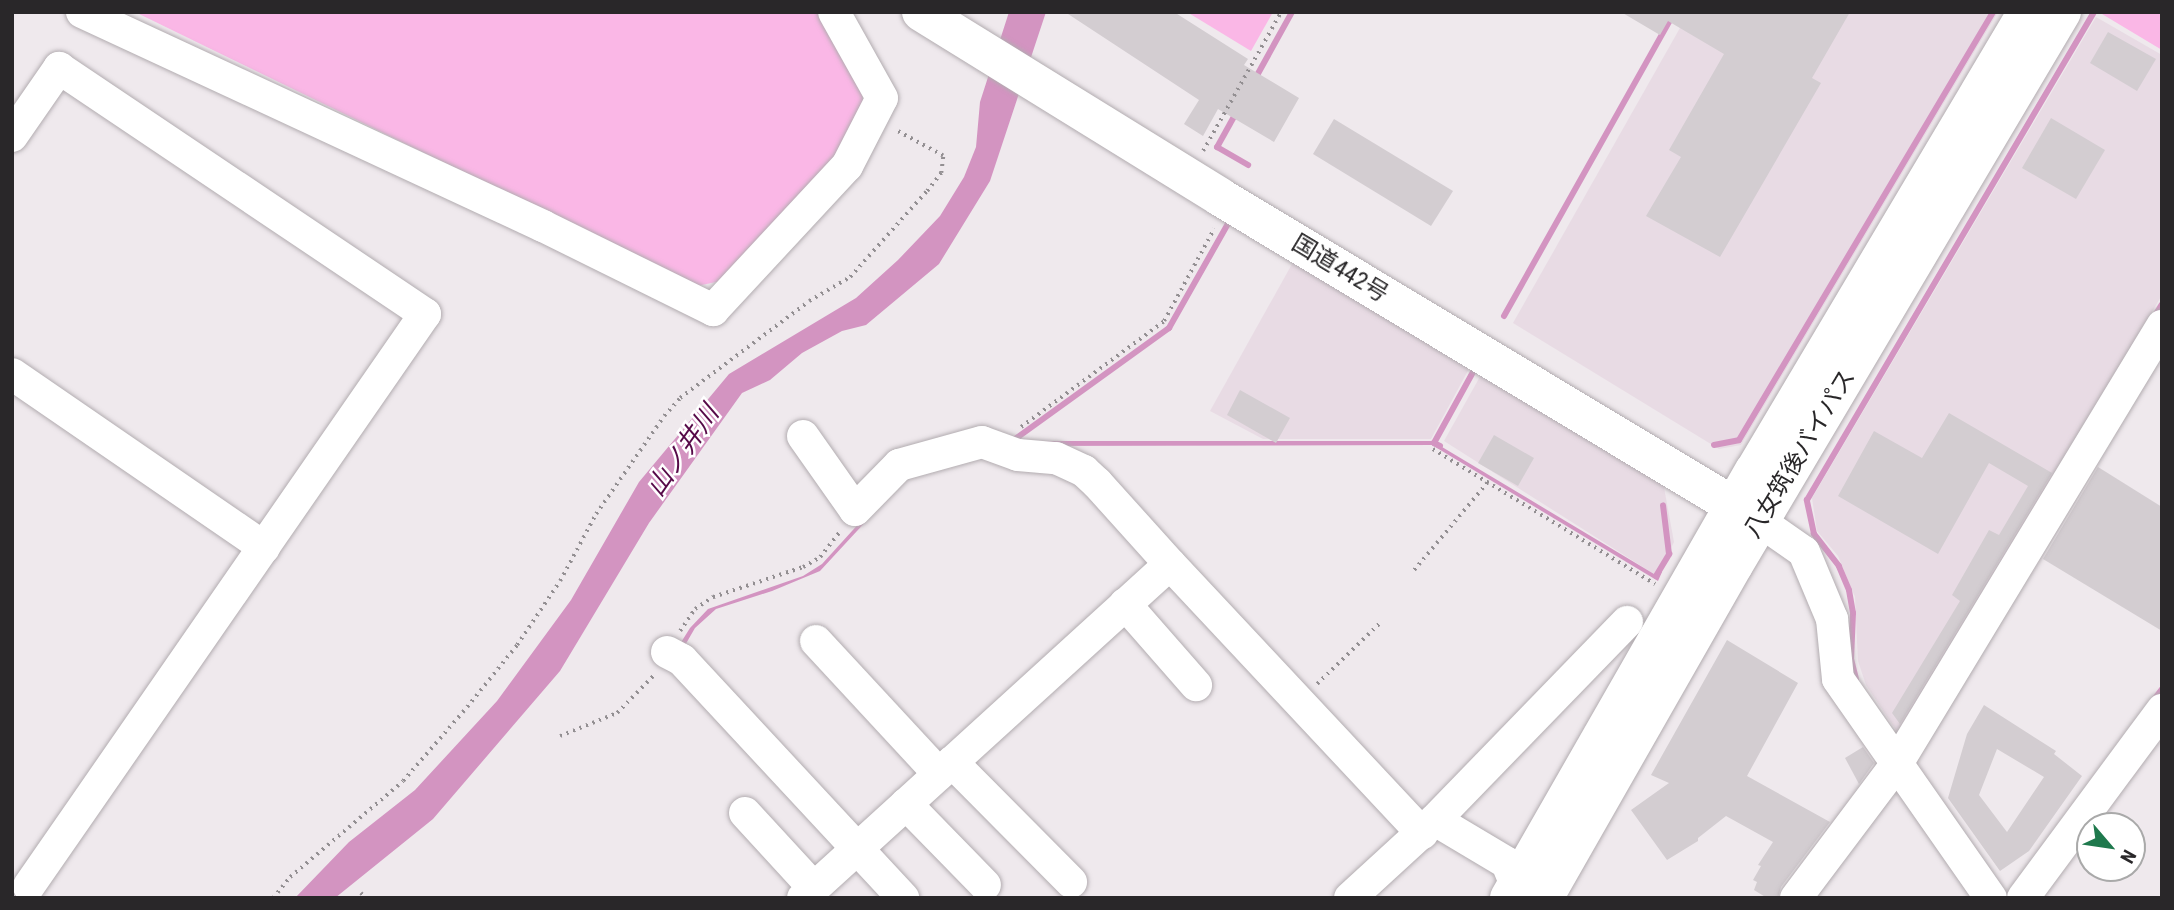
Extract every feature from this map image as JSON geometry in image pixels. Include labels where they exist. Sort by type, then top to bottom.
[{"type":"highway","name":"国道442号","points":[[921,12],[1187,176],[1748,513]]},
{"type":"highway","name":"八女筑後バイパス","points":[[1527,894],[1748,513],[2027,12]]},
{"type":"highway","name":"八女筑後バイパス","points":[[1748,513],[2062,12]]},
{"type":"street","points":[[82,12],[543,226],[713,310],[847,166],[882,98],[834,12]]},
{"type":"street","points":[[12,136],[59,68],[425,314],[264,547],[24,883]]},
{"type":"street","points":[[1796,898],[1898,762],[2162,326]]},
{"type":"street","points":[[12,374],[264,547]]},
{"type":"street","points":[[803,436],[855,510],[899,465],[982,442],[1018,455],[1056,458],[1084,471],[1299,702],[1428,826],[1507,863],[1527,894]]},
{"type":"street","points":[[1748,513],[1804,552],[1832,619],[1838,679],[1991,898]]},
{"type":"street","points":[[745,813],[808,893],[1170,564]]},
{"type":"street","points":[[1125,604],[1196,684]]},
{"type":"street","points":[[1350,898],[1428,826],[1627,622]]},
{"type":"street","points":[[816,641],[946,768],[1071,882]]},
{"type":"street","points":[[675,656],[903,898]]},
{"type":"street","points":[[2023,898],[2162,710]]},
{"type":"street","points":[[906,804],[985,885]]},
{"type":"path","points":[[1187,176],[1281,12]]},
{"type":"path","points":[[273,898],[290,877],[403,781],[467,707],[517,645],[560,580],[596,514],[664,415],[680,398],[809,301],[850,276],[941,173],[943,156],[934,149],[871,119]]},
{"type":"path","points":[[995,447],[1164,321],[1216,227]]},
{"type":"path","points":[[1433,449],[1661,587]]},
{"type":"path","points":[[1414,570],[1487,482]]},
{"type":"path","points":[[560,736],[617,713],[675,656],[695,610],[713,597],[803,567],[820,556],[855,510]]},
{"type":"path","points":[[1299,702],[1381,622]]},
{"type":"path","points":[[361,893],[366,898]]},
{"type":"shaded area","points":[[135,12],[818,12],[861,87],[865,112],[823,176],[721,281],[697,286]]},
{"type":"shaded area","points":[[1187,12],[1273,12],[1251,51]]},
{"type":"shaded area","points":[[1689,12],[1998,12],[1741,445],[1719,449],[1513,323]]},
{"type":"shaded area","points":[[2162,12],[2162,50],[2102,14]]},
{"type":"shaded area","points":[[2096,17],[2162,55],[2162,295],[1900,736],[1866,685],[1858,661],[1855,597],[1838,556],[1817,531],[1812,498]]},
{"type":"shaded area","points":[[1297,255],[1470,367],[1431,439],[1263,439],[1210,411]]},
{"type":"shaded area","points":[[1482,373],[1663,482],[1674,542],[1657,576],[1444,441]]},
{"type":"water","name":"山ノ井川","points":[[1009,12],[1046,12],[990,181],[939,264],[866,325],[842,331],[802,353],[770,380],[742,393],[649,523],[560,671],[433,819],[335,898],[295,898],[349,842],[415,790],[497,701],[571,600],[639,482],[729,374],[856,298],[898,260],[940,216],[964,177],[976,147],[980,102]]},
{"type":"water","points":[[1009,441],[1432,441],[1654,574],[1660,569],[1662,572],[1658,581],[1432,445],[1010,446]]},
{"type":"water","points":[[906,478],[820,571],[772,591],[716,609],[695,628],[684,647],[680,644],[690,628],[708,609],[803,576],[822,564],[892,487]]},
{"type":"building","points":[[1065,12],[1174,12],[1248,59],[1244,65],[1299,98],[1274,142],[1218,109],[1203,136],[1184,124],[1199,100]]},
{"type":"building","points":[[1621,12],[1850,12],[1812,78],[1821,83],[1720,257],[1646,216],[1681,157],[1669,150],[1724,54],[1668,21],[1660,35]]},
{"type":"building","points":[[2108,32],[2156,59],[2137,91],[2090,63]]},
{"type":"building","points":[[2051,118],[2105,150],[2076,199],[2022,168]]},
{"type":"building","points":[[1334,119],[1453,191],[1431,226],[1313,154]]},
{"type":"building","points":[[1240,390],[1290,418],[1276,443],[1227,415]]},
{"type":"building","points":[[1949,413],[2052,473],[1900,724],[1892,713],[1960,601],[1952,595],[1989,530],[1999,535],[2028,486],[1989,463],[1938,554],[1838,496],[1874,431],[1922,458]]},
{"type":"building","points":[[1494,435],[1534,458],[1518,486],[1478,463]]},
{"type":"building","points":[[2098,467],[2162,507],[2162,631],[2043,559]]},
{"type":"building","points":[[1727,640],[1798,683],[1747,776],[1830,822],[1781,887],[1778,898],[1767,898],[1754,890],[1757,882],[1753,880],[1761,866],[1758,865],[1773,842],[1726,816],[1698,838],[1698,841],[1667,860],[1631,810],[1669,783],[1651,775]]},
{"type":"building","points":[[1984,705],[2056,751],[2054,754],[2082,776],[2029,851],[2000,871],[1948,798],[1967,734]],"holes":[[[1997,749],[2044,777],[2007,832],[1979,795]]]},
{"type":"building","points":[[1863,747],[1874,763],[1859,784],[1845,758]]},
{"type":"waterway","points":[[1255,79],[1292,12]]},
{"type":"waterway","points":[[1714,445],[1739,440],[1993,12]]},
{"type":"waterway","points":[[1856,679],[1851,659],[1853,613],[1849,590],[1839,566],[1814,534],[1807,500],[2094,12]]},
{"type":"waterway","points":[[1504,316],[1672,17]]},
{"type":"waterway","points":[[1236,113],[1217,147],[1248,165]]},
{"type":"waterway","points":[[1011,442],[1169,328],[1230,220]]},
{"type":"waterway","points":[[2153,319],[2162,304]]},
{"type":"waterway","points":[[1440,446],[1434,443],[1473,372]]},
{"type":"waterway","points":[[1656,576],[1669,554],[1663,505]]},
{"type":"waterway","points":[[2153,701],[2162,689]]}]
